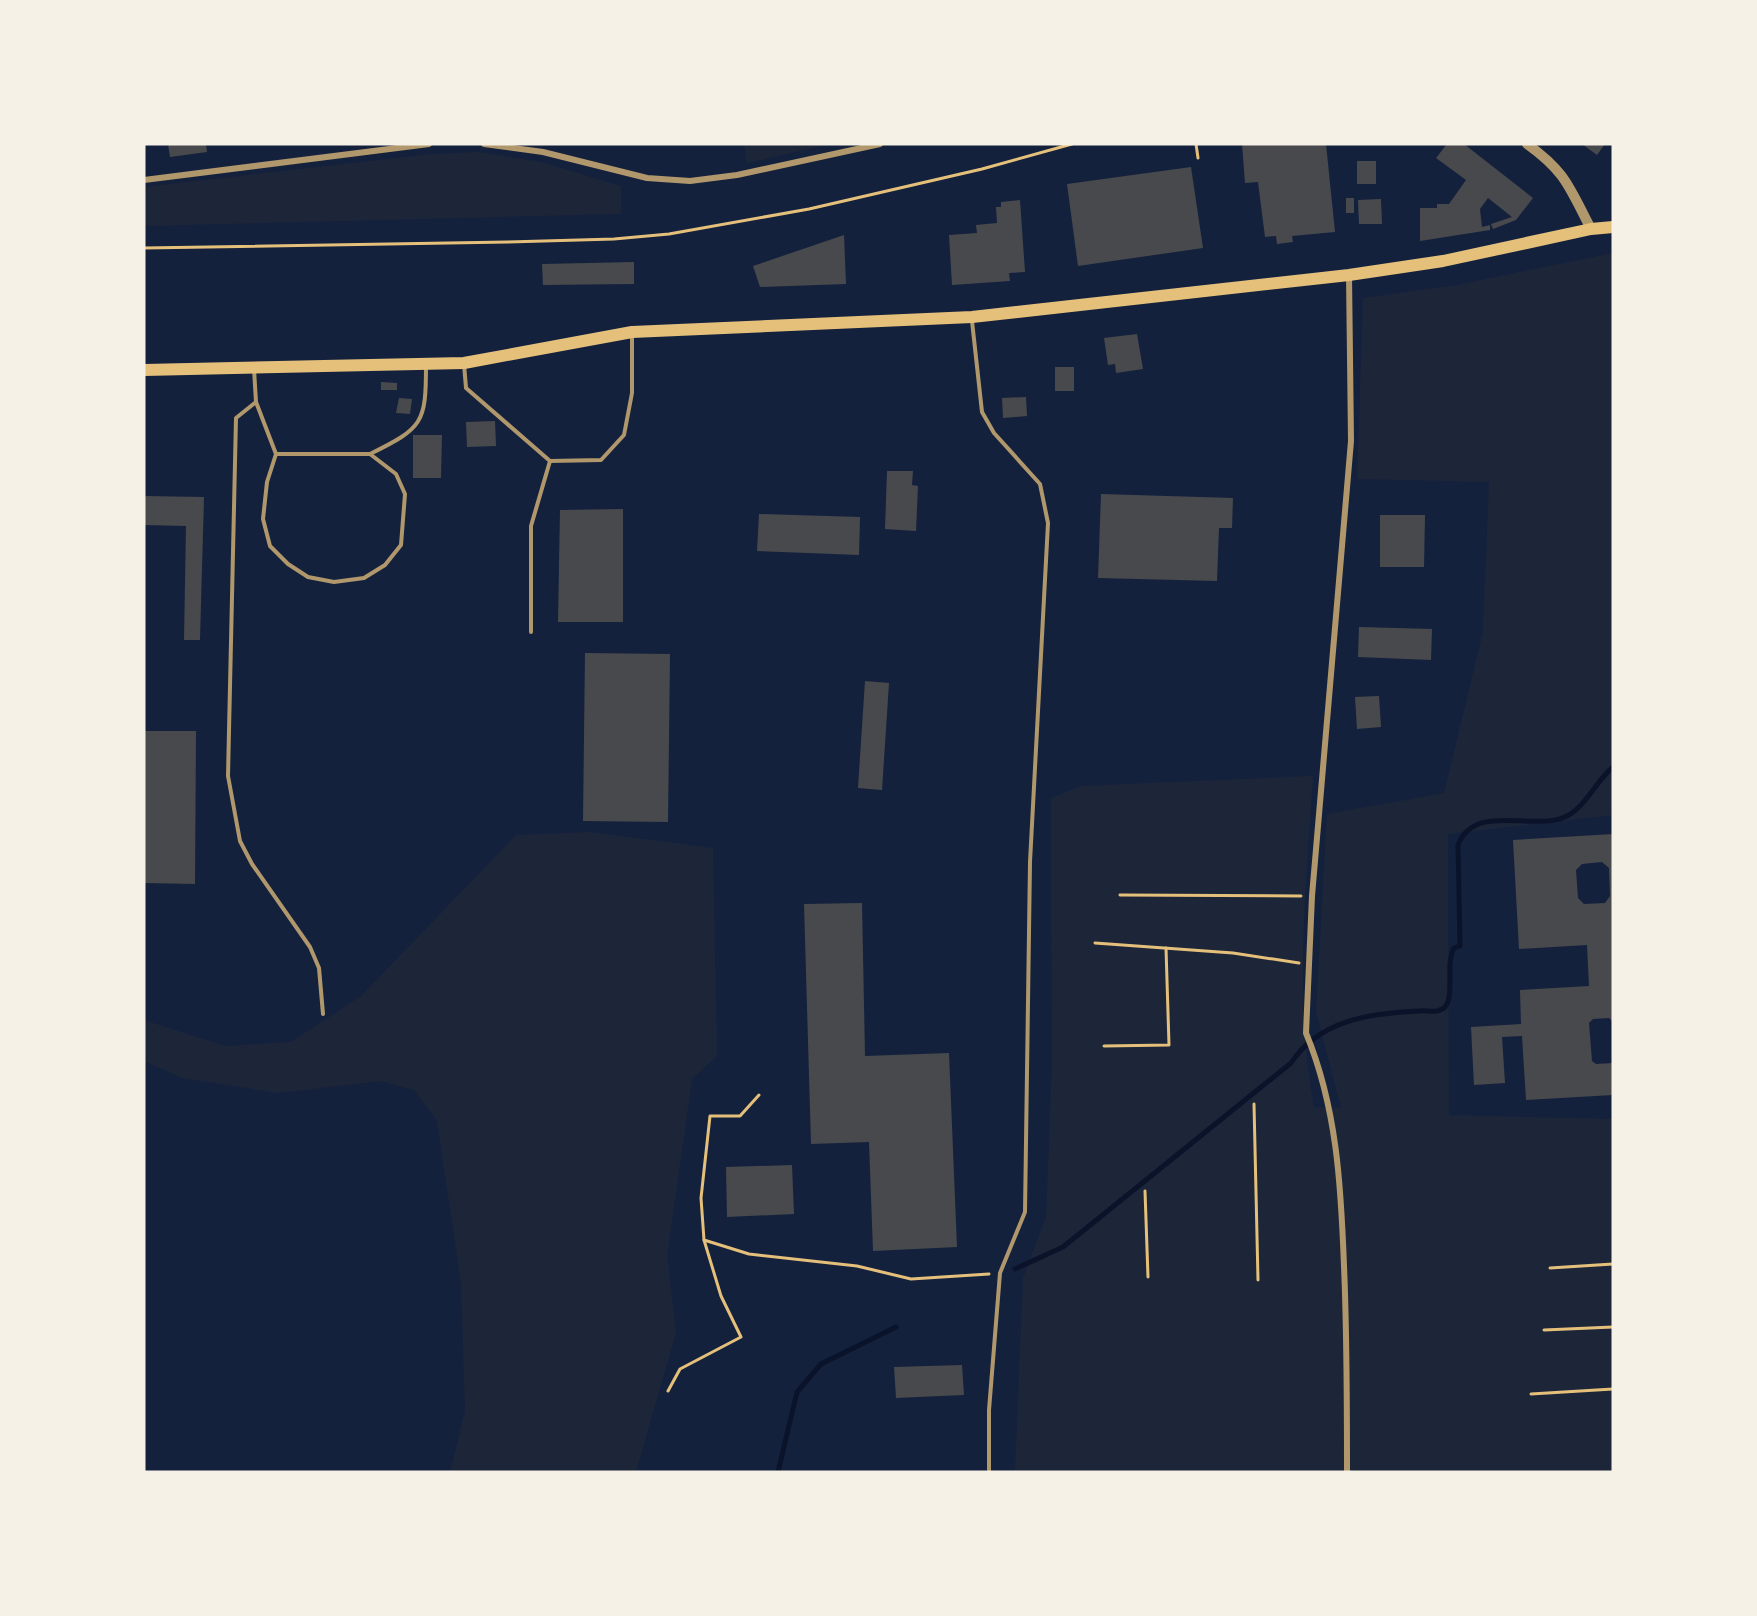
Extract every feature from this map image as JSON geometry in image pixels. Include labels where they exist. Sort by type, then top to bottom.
[{"type":"main road","points":[[144,370],[464,363],[632,332],[972,317],[1349,275],[1443,261],[1591,228],[1613,227]]},
{"type":"street","points":[[144,180],[429,144]]},
{"type":"street","points":[[484,144],[543,152],[647,178],[690,181],[737,175],[880,144]]},
{"type":"street","points":[[1527,144],[1549,160],[1563,175],[1591,228]]},
{"type":"street","points":[[1347,1472],[1347,1348],[1336,1136],[1314,1053],[1306,1033],[1311,896],[1351,441],[1349,275]]},
{"type":"lane","points":[[972,317],[982,412],[994,433],[1040,484],[1048,523],[1030,862],[1025,1212],[1000,1273],[989,1410],[989,1472]]},
{"type":"lane","points":[[464,363],[466,388],[550,461],[601,460],[624,435],[632,393],[632,332]]},
{"type":"lane","points":[[276,454],[370,454],[393,443],[421,421],[425,410],[426,364]]},
{"type":"lane","points":[[254,369],[255,402],[276,454],[267,482],[263,519],[270,546],[288,564],[308,577],[334,582],[364,578],[385,565],[401,545],[405,494],[396,474],[370,454]]},
{"type":"lane","points":[[255,402],[236,418],[228,776],[240,841],[252,864],[310,947],[319,969],[323,1014]]},
{"type":"lane","points":[[531,632],[531,526],[550,461]]},
{"type":"path","points":[[144,248],[508,242],[614,239],[669,234],[808,209],[982,169],[1072,144]]},
{"type":"path","points":[[1196,144],[1198,158]]},
{"type":"path","points":[[1120,895],[1311,896]]},
{"type":"path","points":[[1095,943],[1233,953],[1308,965]]},
{"type":"path","points":[[1104,1046],[1169,1046],[1166,948]]},
{"type":"path","points":[[668,1391],[680,1369],[741,1337],[721,1296],[704,1240],[701,1198],[710,1116],[740,1116],[759,1095]]},
{"type":"path","points":[[1254,1104],[1258,1280]]},
{"type":"path","points":[[1145,1191],[1148,1277]]},
{"type":"path","points":[[704,1240],[749,1254],[858,1266],[911,1279],[1000,1273]]},
{"type":"path","points":[[1550,1268],[1613,1264]]},
{"type":"path","points":[[1544,1330],[1613,1327]]},
{"type":"path","points":[[1531,1394],[1613,1389]]},
{"type":"shaded area","points":[[744,144],[831,144],[747,163]]},
{"type":"shaded area","points":[[478,152],[541,162],[621,186],[621,214],[144,226],[144,187],[431,154]]},
{"type":"shaded area","points":[[1613,253],[1613,815],[1448,834],[1449,1115],[1613,1119],[1613,1472],[1015,1472],[1023,1278],[1046,1217],[1052,1065],[1051,798],[1081,786],[1313,776],[1303,942],[1304,1025],[1314,1107],[1341,1108],[1316,1011],[1327,814],[1444,793],[1483,632],[1489,482],[1357,479],[1363,298],[1457,285]]},
{"type":"shaded area","points":[[590,832],[713,848],[717,1056],[692,1079],[667,1255],[676,1333],[636,1472],[450,1472],[465,1411],[461,1283],[437,1121],[414,1090],[381,1081],[279,1093],[182,1078],[144,1061],[144,1020],[225,1046],[291,1042],[361,996],[516,835]]},
{"type":"building","points":[[168,144],[206,144],[207,152],[170,157]]},
{"type":"building","points":[[1242,144],[1326,144],[1335,232],[1292,236],[1293,242],[1277,244],[1276,236],[1265,237],[1258,182],[1245,183]]},
{"type":"building","points":[[1447,144],[1464,144],[1533,198],[1516,220],[1493,229],[1491,224],[1512,217],[1488,198],[1480,209],[1482,227],[1490,225],[1490,230],[1420,241],[1420,208],[1437,208],[1437,204],[1449,204],[1466,180],[1436,158]]},
{"type":"building","points":[[1582,144],[1605,144],[1597,155]]},
{"type":"building","points":[[1357,161],[1376,161],[1376,184],[1357,184]]},
{"type":"building","points":[[1191,167],[1203,248],[1078,266],[1067,184]]},
{"type":"building","points":[[1346,198],[1354,198],[1354,213],[1346,213]]},
{"type":"building","points":[[1381,199],[1382,224],[1359,224],[1358,200]]},
{"type":"building","points":[[1020,200],[1025,272],[1009,273],[1010,281],[952,285],[949,235],[977,233],[976,225],[997,223],[996,207],[1001,207],[1001,202]]},
{"type":"building","points":[[844,235],[846,284],[760,287],[753,266]]},
{"type":"building","points":[[634,262],[634,284],[543,285],[542,264]]},
{"type":"building","points":[[1137,334],[1143,369],[1116,373],[1115,364],[1108,365],[1104,338]]},
{"type":"building","points":[[1055,367],[1074,367],[1074,391],[1055,391]]},
{"type":"building","points":[[381,382],[397,383],[397,390],[381,390]]},
{"type":"building","points":[[1026,397],[1027,416],[1003,418],[1002,398]]},
{"type":"building","points":[[399,398],[412,399],[410,414],[396,413]]},
{"type":"building","points":[[495,421],[496,446],[467,447],[466,422]]},
{"type":"building","points":[[413,435],[442,435],[441,478],[413,478]]},
{"type":"building","points":[[887,471],[913,471],[912,485],[918,486],[916,531],[885,529]]},
{"type":"building","points":[[1101,494],[1233,498],[1232,528],[1219,528],[1217,581],[1098,578]]},
{"type":"building","points":[[144,496],[204,497],[200,640],[184,640],[186,526],[144,525]]},
{"type":"building","points":[[623,509],[623,622],[558,622],[560,510]]},
{"type":"building","points":[[759,514],[860,517],[859,555],[757,551]]},
{"type":"building","points":[[1380,515],[1425,515],[1424,567],[1380,567]]},
{"type":"building","points":[[1359,627],[1432,629],[1431,660],[1358,657]]},
{"type":"building","points":[[585,653],[670,654],[668,822],[583,821]]},
{"type":"building","points":[[865,681],[889,683],[882,790],[858,788]]},
{"type":"building","points":[[1379,696],[1381,727],[1357,729],[1355,697]]},
{"type":"building","points":[[144,731],[196,731],[195,884],[144,883]]},
{"type":"building","points":[[1613,834],[1613,1022],[1609,1018],[1593,1019],[1589,1023],[1592,1061],[1596,1064],[1613,1063],[1613,1095],[1526,1100],[1522,1036],[1502,1037],[1505,1083],[1474,1085],[1471,1027],[1521,1024],[1520,990],[1589,986],[1587,945],[1519,949],[1513,840]],"holes":[[[1602,862],[1609,868],[1610,896],[1605,903],[1584,904],[1578,898],[1576,870],[1582,864]]]},
{"type":"building","points":[[862,903],[865,1056],[949,1053],[957,1247],[873,1251],[869,1142],[811,1144],[804,904]]},
{"type":"building","points":[[792,1165],[794,1214],[727,1217],[726,1167]]},
{"type":"building","points":[[962,1365],[964,1395],[896,1398],[894,1367]]},
{"type":"waterway","points":[[1015,1269],[1063,1247],[1291,1063],[1316,1037],[1331,1028],[1365,1017],[1401,1012],[1436,1011],[1445,1007],[1449,995],[1451,955],[1454,948],[1460,946],[1458,845],[1467,831],[1479,824],[1494,821],[1559,819],[1578,808],[1613,767]]},
{"type":"waterway","points":[[778,1472],[797,1392],[821,1364],[896,1327]]}]
